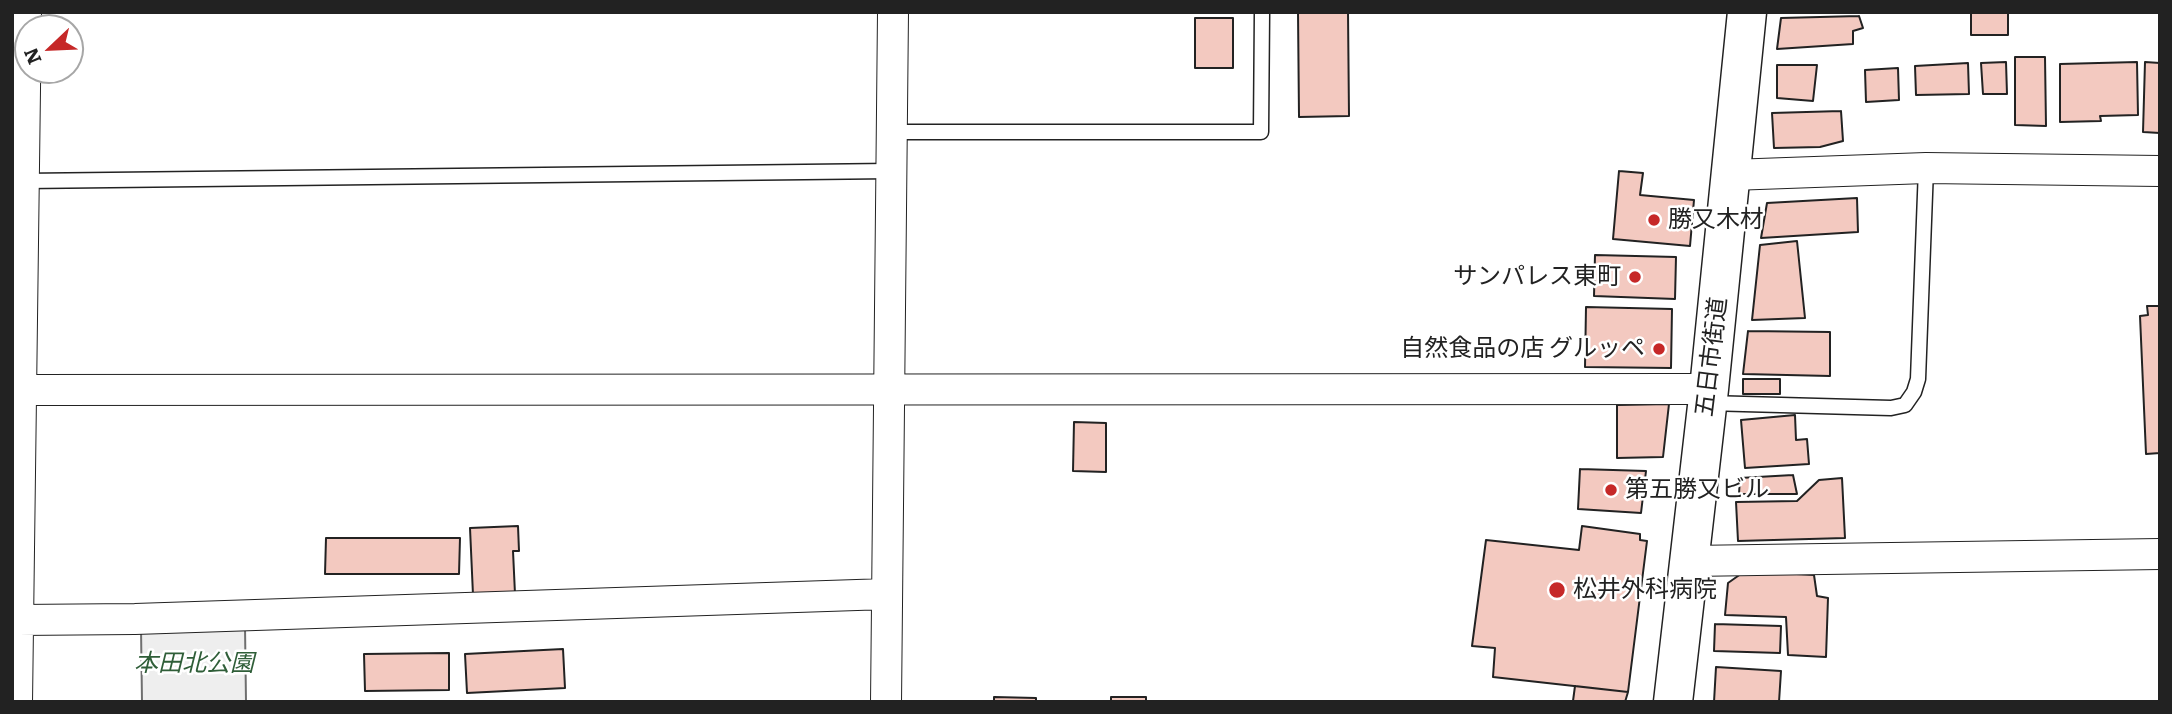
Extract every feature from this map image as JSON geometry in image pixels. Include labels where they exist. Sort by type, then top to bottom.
[{"type":"main road","name":"五日市街道","points":[[1673,702],[1747,12]]},
{"type":"street","points":[[17,702],[26,12]]},
{"type":"street","points":[[886,702],[893,12]]},
{"type":"street","points":[[1731,175],[1926,168],[2160,171]]},
{"type":"street","points":[[21,390],[889,389],[1707,396]]},
{"type":"street","points":[[1690,561],[2160,555]]},
{"type":"street","points":[[18,620],[149,619],[887,594]]},
{"type":"lane","points":[[892,132],[1261,132],[1262,12]]},
{"type":"lane","points":[[1707,396],[1891,408],[1905,405],[1914,392],[1918,379],[1926,168]]},
{"type":"lane","points":[[24,181],[891,172]]},
{"type":"green space","name":"本田北公園","points":[[245,626],[246,702],[142,702],[141,628]]},
{"type":"building","points":[[1298,12],[1348,12],[1349,116],[1299,117]]},
{"type":"building","points":[[1971,12],[2008,12],[2008,35],[1971,35]]},
{"type":"building","points":[[1859,16],[1863,28],[1853,31],[1853,44],[1777,49],[1781,18]]},
{"type":"building","points":[[1195,18],[1233,18],[1233,68],[1195,68]]},
{"type":"building","points":[[2015,57],[2045,57],[2046,126],[2015,125]]},
{"type":"building","points":[[2006,62],[2007,94],[1983,94],[1981,63]]},
{"type":"building","points":[[2137,62],[2138,115],[2100,116],[2101,121],[2060,122],[2060,64]]},
{"type":"building","points":[[2145,62],[2160,63],[2160,133],[2143,132]]},
{"type":"building","points":[[1968,63],[1969,94],[1916,95],[1915,66]]},
{"type":"building","points":[[1777,65],[1817,65],[1813,101],[1777,98]]},
{"type":"building","points":[[1898,68],[1899,100],[1866,102],[1865,70]]},
{"type":"building","points":[[1841,111],[1843,141],[1820,147],[1774,148],[1772,113]]},
{"type":"building","name":"勝又木材","points":[[1619,171],[1643,173],[1640,195],[1694,200],[1690,246],[1613,239]]},
{"type":"building","points":[[1857,198],[1858,232],[1761,238],[1767,203]]},
{"type":"building","points":[[1797,241],[1805,318],[1752,320],[1760,245]]},
{"type":"building","name":"サンパレス東町","points":[[1595,255],[1676,257],[1675,299],[1594,296]]},
{"type":"building","points":[[2147,306],[2160,306],[2160,453],[2146,454],[2140,316],[2148,315]]},
{"type":"building","points":[[1586,307],[1672,309],[1671,368],[1585,367]]},
{"type":"building","points":[[1748,331],[1830,332],[1830,376],[1743,374]]},
{"type":"building","points":[[1743,379],[1780,379],[1780,394],[1743,394]]},
{"type":"building","points":[[1669,404],[1663,457],[1617,458],[1617,405]]},
{"type":"building","points":[[1795,415],[1796,440],[1807,439],[1809,464],[1745,468],[1741,420]]},
{"type":"building","points":[[1074,422],[1106,423],[1106,472],[1073,471]]},
{"type":"building","name":"第五勝又ビル","points":[[1580,469],[1646,471],[1641,513],[1578,509]]},
{"type":"building","points":[[1793,475],[1797,494],[1739,494],[1740,478]]},
{"type":"building","points":[[1842,478],[1845,538],[1738,541],[1736,502],[1797,501],[1819,480]]},
{"type":"building","points":[[518,526],[519,551],[513,551],[515,594],[473,595],[470,528]]},
{"type":"building","points":[[1582,526],[1640,534],[1640,540],[1647,541],[1628,692],[1493,677],[1495,648],[1472,646],[1486,540],[1579,550]]},
{"type":"building","points":[[326,538],[460,538],[459,574],[325,574]]},
{"type":"building","points":[[1745,571],[1814,575],[1817,596],[1828,598],[1826,657],[1788,655],[1786,617],[1725,615],[1728,583]]},
{"type":"building","points":[[1715,624],[1781,626],[1780,653],[1714,651]]},
{"type":"building","points":[[563,649],[565,688],[467,693],[465,654]]},
{"type":"building","points":[[449,653],[449,690],[365,691],[364,654]]},
{"type":"building","points":[[1716,667],[1781,671],[1779,702],[1714,702]]},
{"type":"building","points":[[1575,686],[1628,692],[1625,702],[1573,701]]},
{"type":"building","points":[[994,697],[1036,698],[1036,702],[994,702]]},
{"type":"building","points":[[1111,697],[1146,697],[1146,702],[1111,702]]},
{"type":"place","name":"勝又木材","points":[[1654,220]]},
{"type":"place","name":"サンパレス東町","points":[[1635,277]]},
{"type":"place","name":"自然食品の店 グルッペ","points":[[1659,349]]},
{"type":"place","name":"第五勝又ビル","points":[[1611,490]]},
{"type":"place","name":"松井外科病院","points":[[1557,590]]}]
